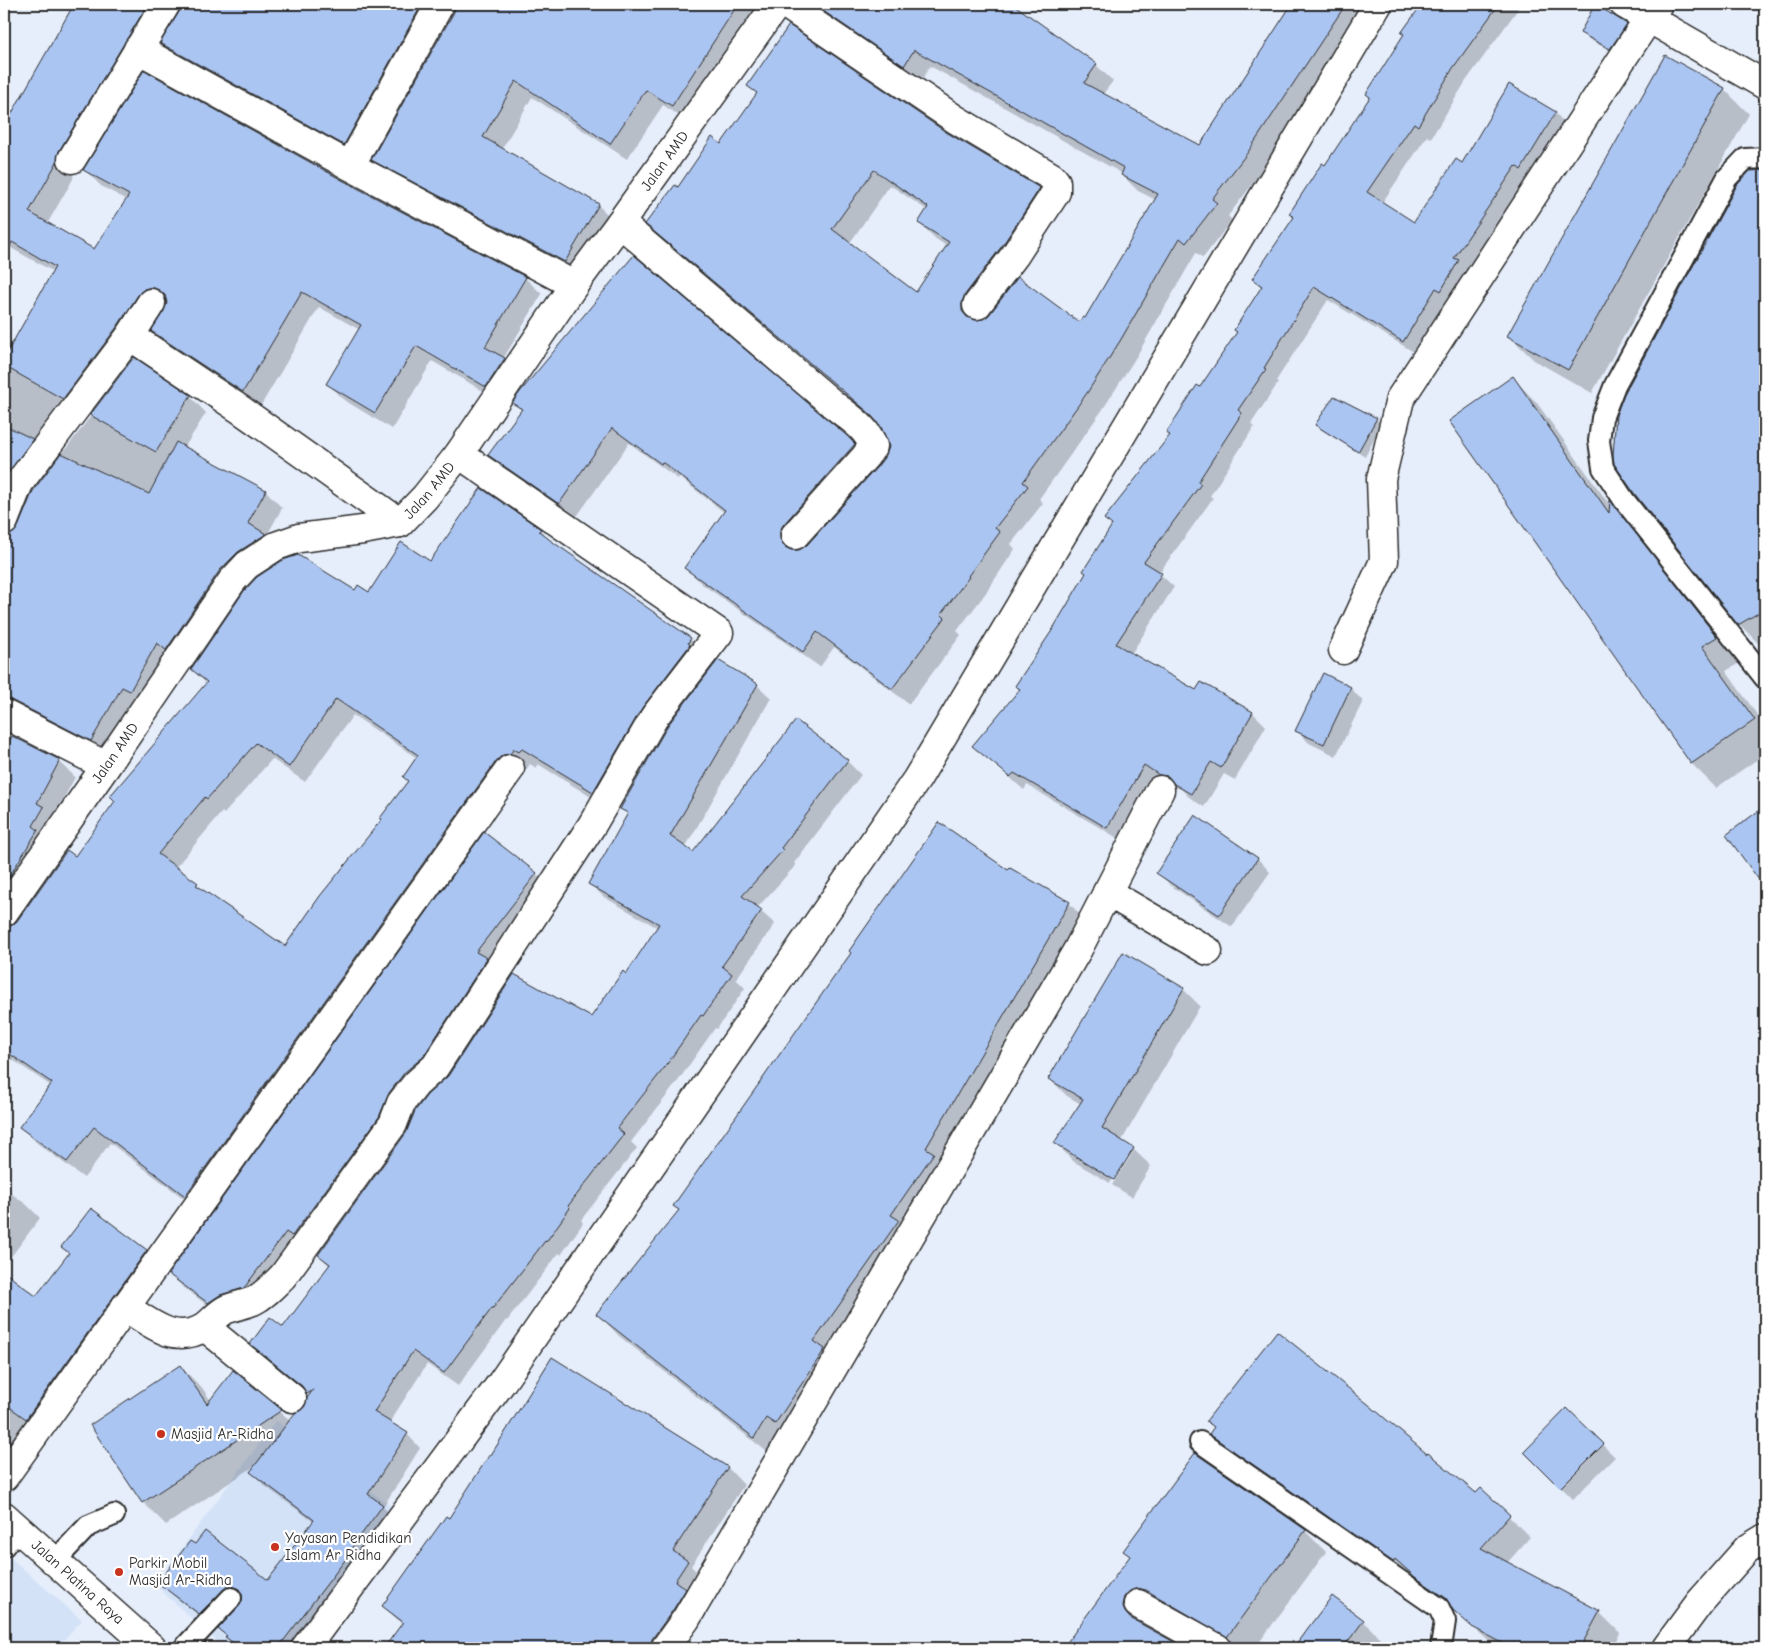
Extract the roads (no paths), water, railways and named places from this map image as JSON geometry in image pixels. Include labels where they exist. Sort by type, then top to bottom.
[{"type":"street","points":[[72,159],[166,4]]},
{"type":"street","points":[[350,166],[440,4]]},
{"type":"street","name":"Jalan AMD","points":[[4,912],[232,580],[247,565],[276,546],[299,538],[400,523],[425,498],[459,454],[574,285],[777,4]]},
{"type":"street","points":[[785,4],[956,119],[1052,177],[1056,182],[1056,192],[1014,255],[977,305]]},
{"type":"street","points":[[305,1648],[502,1382],[917,778],[1378,4]]},
{"type":"street","points":[[1624,4],[1654,11],[1765,85]]},
{"type":"street","points":[[1343,650],[1384,561],[1381,479],[1400,400],[1654,11]]},
{"type":"street","points":[[138,49],[350,166],[574,285]]},
{"type":"street","points":[[620,223],[835,406],[859,424],[871,439],[873,446],[865,457],[795,535]]},
{"type":"street","points":[[4,522],[19,483],[130,336],[151,303]]},
{"type":"street","points":[[130,336],[241,410],[400,523]]},
{"type":"street","points":[[126,1307],[169,1333],[193,1334],[205,1327],[225,1310],[253,1300],[269,1290],[283,1276],[393,1124],[402,1103],[416,1084],[435,1067],[592,825],[655,716],[719,633],[459,454]]},
{"type":"street","points":[[4,714],[106,766]]},
{"type":"street","points":[[4,1477],[510,769]]},
{"type":"street","points":[[665,1648],[686,1619],[1073,957],[1160,790]]},
{"type":"street","points":[[1107,892],[1208,951]]},
{"type":"street","points":[[205,1327],[292,1398]]},
{"type":"street","name":"Jalan Platina Raya","points":[[8,1530],[55,1561],[152,1648]]},
{"type":"street","points":[[1666,1648],[1700,1602],[1747,1549],[1765,1538]]},
{"type":"street","points":[[1138,1604],[1217,1648]]},
{"type":"lane","points":[[1765,158],[1745,159],[1727,178],[1615,385],[1602,418],[1598,441],[1603,468],[1624,500],[1765,678]]},
{"type":"lane","points":[[1200,1442],[1438,1608],[1445,1621],[1441,1648]]},
{"type":"lane","points":[[55,1561],[88,1526],[114,1515]]},
{"type":"lane","points":[[184,1648],[231,1598]]},
{"type":"place","name":"Masjid Ar-Ridha","points":[[161,1434]]},
{"type":"place","name":"Yayasan Pendidikan Islam Ar Ridha","points":[[275,1547]]},
{"type":"place","name":"Parkir Mobil Masjid Ar-Ridha","points":[[119,1572]]}]
